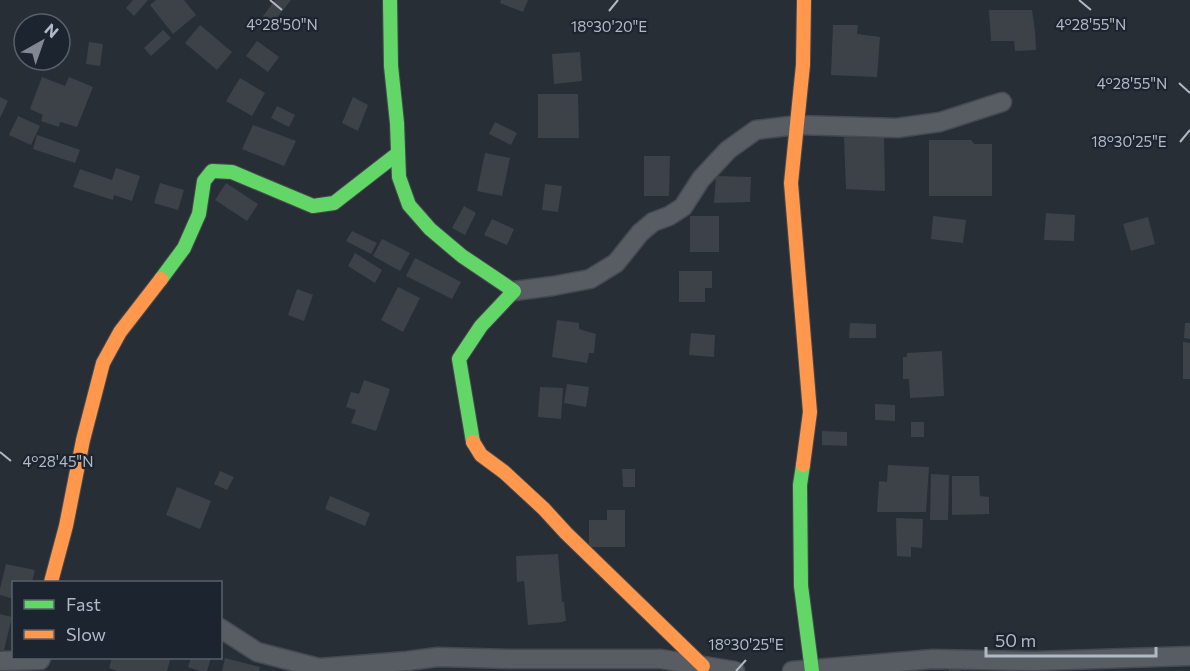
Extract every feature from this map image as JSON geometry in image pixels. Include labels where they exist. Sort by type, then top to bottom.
[{"type":"street","points":[[390,0],[391,66],[397,123],[399,177],[409,205],[430,229],[462,256],[514,291]]},
{"type":"street","points":[[804,0],[803,65],[791,183],[810,412],[800,485],[801,586],[813,670]]},
{"type":"street","points":[[703,666],[544,509],[504,472],[481,455],[473,442],[459,359],[481,326],[514,291],[590,279],[616,263],[640,233],[653,222],[683,207],[701,179],[728,150],[756,130],[797,125],[897,128],[940,122],[1002,102]]},
{"type":"street","points":[[51,581],[103,363],[120,332],[184,248],[199,214],[204,181],[212,171],[232,172],[313,206],[334,203],[397,154]]},
{"type":"street","points":[[222,629],[257,652],[319,668],[407,662],[439,664],[509,659],[571,665],[661,659],[735,671]]},
{"type":"street","points":[[792,671],[933,659],[1035,666],[1190,656]]},
{"type":"street","points":[[0,661],[28,659]]},
{"type":"building","points":[[133,0],[148,0],[134,16],[126,8]]},
{"type":"building","points":[[156,0],[184,0],[196,15],[173,34],[150,5]]},
{"type":"building","points":[[275,0],[291,0],[272,24],[263,16]]},
{"type":"building","points":[[501,0],[528,0],[523,12],[500,3]]},
{"type":"building","points":[[989,10],[1032,10],[1036,50],[1015,51],[1014,41],[991,41]]},
{"type":"building","points":[[200,25],[232,52],[217,70],[185,43]]},
{"type":"building","points":[[833,25],[858,25],[857,34],[880,37],[877,77],[831,75]]},
{"type":"building","points":[[163,30],[171,38],[151,56],[144,48]]},
{"type":"building","points":[[257,41],[279,57],[268,72],[246,56]]},
{"type":"building","points":[[89,42],[103,44],[100,66],[86,64]]},
{"type":"building","points":[[580,52],[582,81],[554,84],[552,54]]},
{"type":"building","points":[[42,77],[65,86],[69,77],[93,87],[77,127],[60,122],[59,127],[41,121],[43,115],[30,109]]},
{"type":"building","points":[[240,78],[265,93],[252,116],[226,101]]},
{"type":"building","points":[[538,94],[578,94],[579,138],[538,138]]},
{"type":"building","points":[[0,97],[8,101],[0,118]]},
{"type":"building","points":[[353,97],[368,105],[358,131],[342,123]]},
{"type":"building","points":[[277,106],[295,115],[289,127],[271,118]]},
{"type":"building","points":[[18,116],[40,126],[31,145],[9,135]]},
{"type":"building","points":[[495,122],[517,133],[511,145],[489,134]]},
{"type":"building","points":[[253,125],[296,141],[284,166],[242,149]]},
{"type":"building","points":[[37,135],[80,150],[75,163],[33,149]]},
{"type":"building","points":[[844,137],[884,138],[885,191],[846,189]]},
{"type":"building","points":[[929,140],[971,140],[974,144],[992,144],[992,196],[929,196]]},
{"type":"building","points":[[485,153],[510,158],[502,196],[477,191]]},
{"type":"building","points":[[644,156],[670,156],[669,196],[644,196]]},
{"type":"building","points":[[116,168],[140,176],[132,201],[114,195],[113,200],[73,187],[80,169],[112,180]]},
{"type":"building","points":[[716,176],[751,177],[750,202],[714,203]]},
{"type":"building","points":[[160,183],[184,190],[178,210],[154,203]]},
{"type":"building","points":[[226,183],[258,204],[247,221],[215,200]]},
{"type":"building","points":[[545,184],[562,186],[558,212],[542,210]]},
{"type":"building","points":[[464,206],[476,213],[465,235],[452,228]]},
{"type":"building","points":[[1046,213],[1075,215],[1074,241],[1044,240]]},
{"type":"building","points":[[690,216],[719,216],[719,252],[690,252]]},
{"type":"building","points":[[933,216],[966,220],[963,243],[931,239]]},
{"type":"building","points":[[1148,217],[1155,244],[1131,251],[1123,224]]},
{"type":"building","points":[[492,219],[514,229],[507,245],[484,235]]},
{"type":"building","points":[[352,231],[377,243],[371,254],[346,241]]},
{"type":"building","points":[[382,239],[410,253],[400,271],[373,256]]},
{"type":"building","points":[[355,253],[382,270],[375,283],[348,266]]},
{"type":"building","points":[[415,258],[461,282],[452,299],[406,276]]},
{"type":"building","points":[[679,271],[712,271],[712,288],[705,288],[705,302],[679,302]]},
{"type":"building","points":[[398,287],[420,298],[403,332],[381,320]]},
{"type":"building","points":[[297,289],[313,295],[304,321],[288,315]]},
{"type":"building","points":[[557,320],[579,323],[579,329],[596,334],[594,353],[589,353],[587,363],[552,357]]},
{"type":"building","points":[[850,323],[876,324],[876,338],[849,338]]},
{"type":"building","points":[[1185,323],[1190,323],[1190,339],[1184,338]]},
{"type":"building","points":[[691,333],[715,335],[714,357],[689,355]]},
{"type":"building","points":[[1183,342],[1190,343],[1190,379],[1183,379]]},
{"type":"building","points":[[942,351],[944,396],[910,398],[909,379],[903,379],[903,357],[907,357],[907,353]]},
{"type":"building","points":[[364,380],[390,389],[376,431],[351,423],[356,410],[346,407],[351,392],[359,394]]},
{"type":"building","points":[[567,384],[589,387],[586,407],[564,403]]},
{"type":"building","points":[[540,387],[563,388],[561,419],[538,417]]},
{"type":"building","points":[[875,404],[895,405],[895,421],[875,420]]},
{"type":"building","points":[[911,422],[924,422],[924,437],[911,437]]},
{"type":"building","points":[[822,431],[847,432],[847,446],[822,445]]},
{"type":"building","points":[[888,465],[929,467],[926,512],[877,512],[879,481],[887,482]]},
{"type":"building","points":[[622,469],[635,469],[635,487],[623,487]]},
{"type":"building","points":[[220,471],[234,477],[227,490],[214,484]]},
{"type":"building","points":[[931,474],[949,475],[948,520],[930,520]]},
{"type":"building","points":[[952,476],[979,476],[980,496],[989,497],[989,514],[952,515]]},
{"type":"building","points":[[177,487],[211,501],[200,529],[166,515]]},
{"type":"building","points":[[330,496],[370,513],[365,526],[325,509]]},
{"type":"building","points":[[607,510],[625,510],[625,547],[589,547],[589,520],[607,520]]},
{"type":"building","points":[[896,518],[923,519],[922,548],[911,547],[911,557],[897,556]]},
{"type":"building","points":[[558,554],[566,621],[528,625],[524,581],[517,582],[516,556]]},
{"type":"building","points":[[6,564],[35,570],[32,581],[12,581],[12,598],[0,595]]},
{"type":"building","points":[[0,614],[12,617],[4,650],[0,650]]},
{"type":"building","points":[[225,658],[260,667],[259,671],[222,671]]},
{"type":"building","points":[[112,659],[170,660],[167,671],[117,671],[109,668]]},
{"type":"building","points":[[191,659],[211,659],[207,671],[188,667]]},
{"type":"building","points":[[948,663],[962,663],[962,671],[949,671]]},
{"type":"traffic: fast","points":[[390,0],[391,66],[397,123],[399,177],[409,205],[430,229],[462,256],[514,291],[481,326],[459,359],[473,442]]},
{"type":"traffic: fast","points":[[161,279],[184,248],[199,214],[204,181],[212,171],[232,172],[313,206],[334,203],[397,154]]},
{"type":"traffic: fast","points":[[803,465],[800,485],[801,586],[812,671]]},
{"type":"traffic: slow","points":[[803,465],[810,412],[791,183],[803,65],[804,0]]},
{"type":"traffic: slow","points":[[51,581],[103,363],[120,332],[161,279]]},
{"type":"traffic: slow","points":[[473,442],[481,455],[504,472],[544,509],[703,666]]}]
